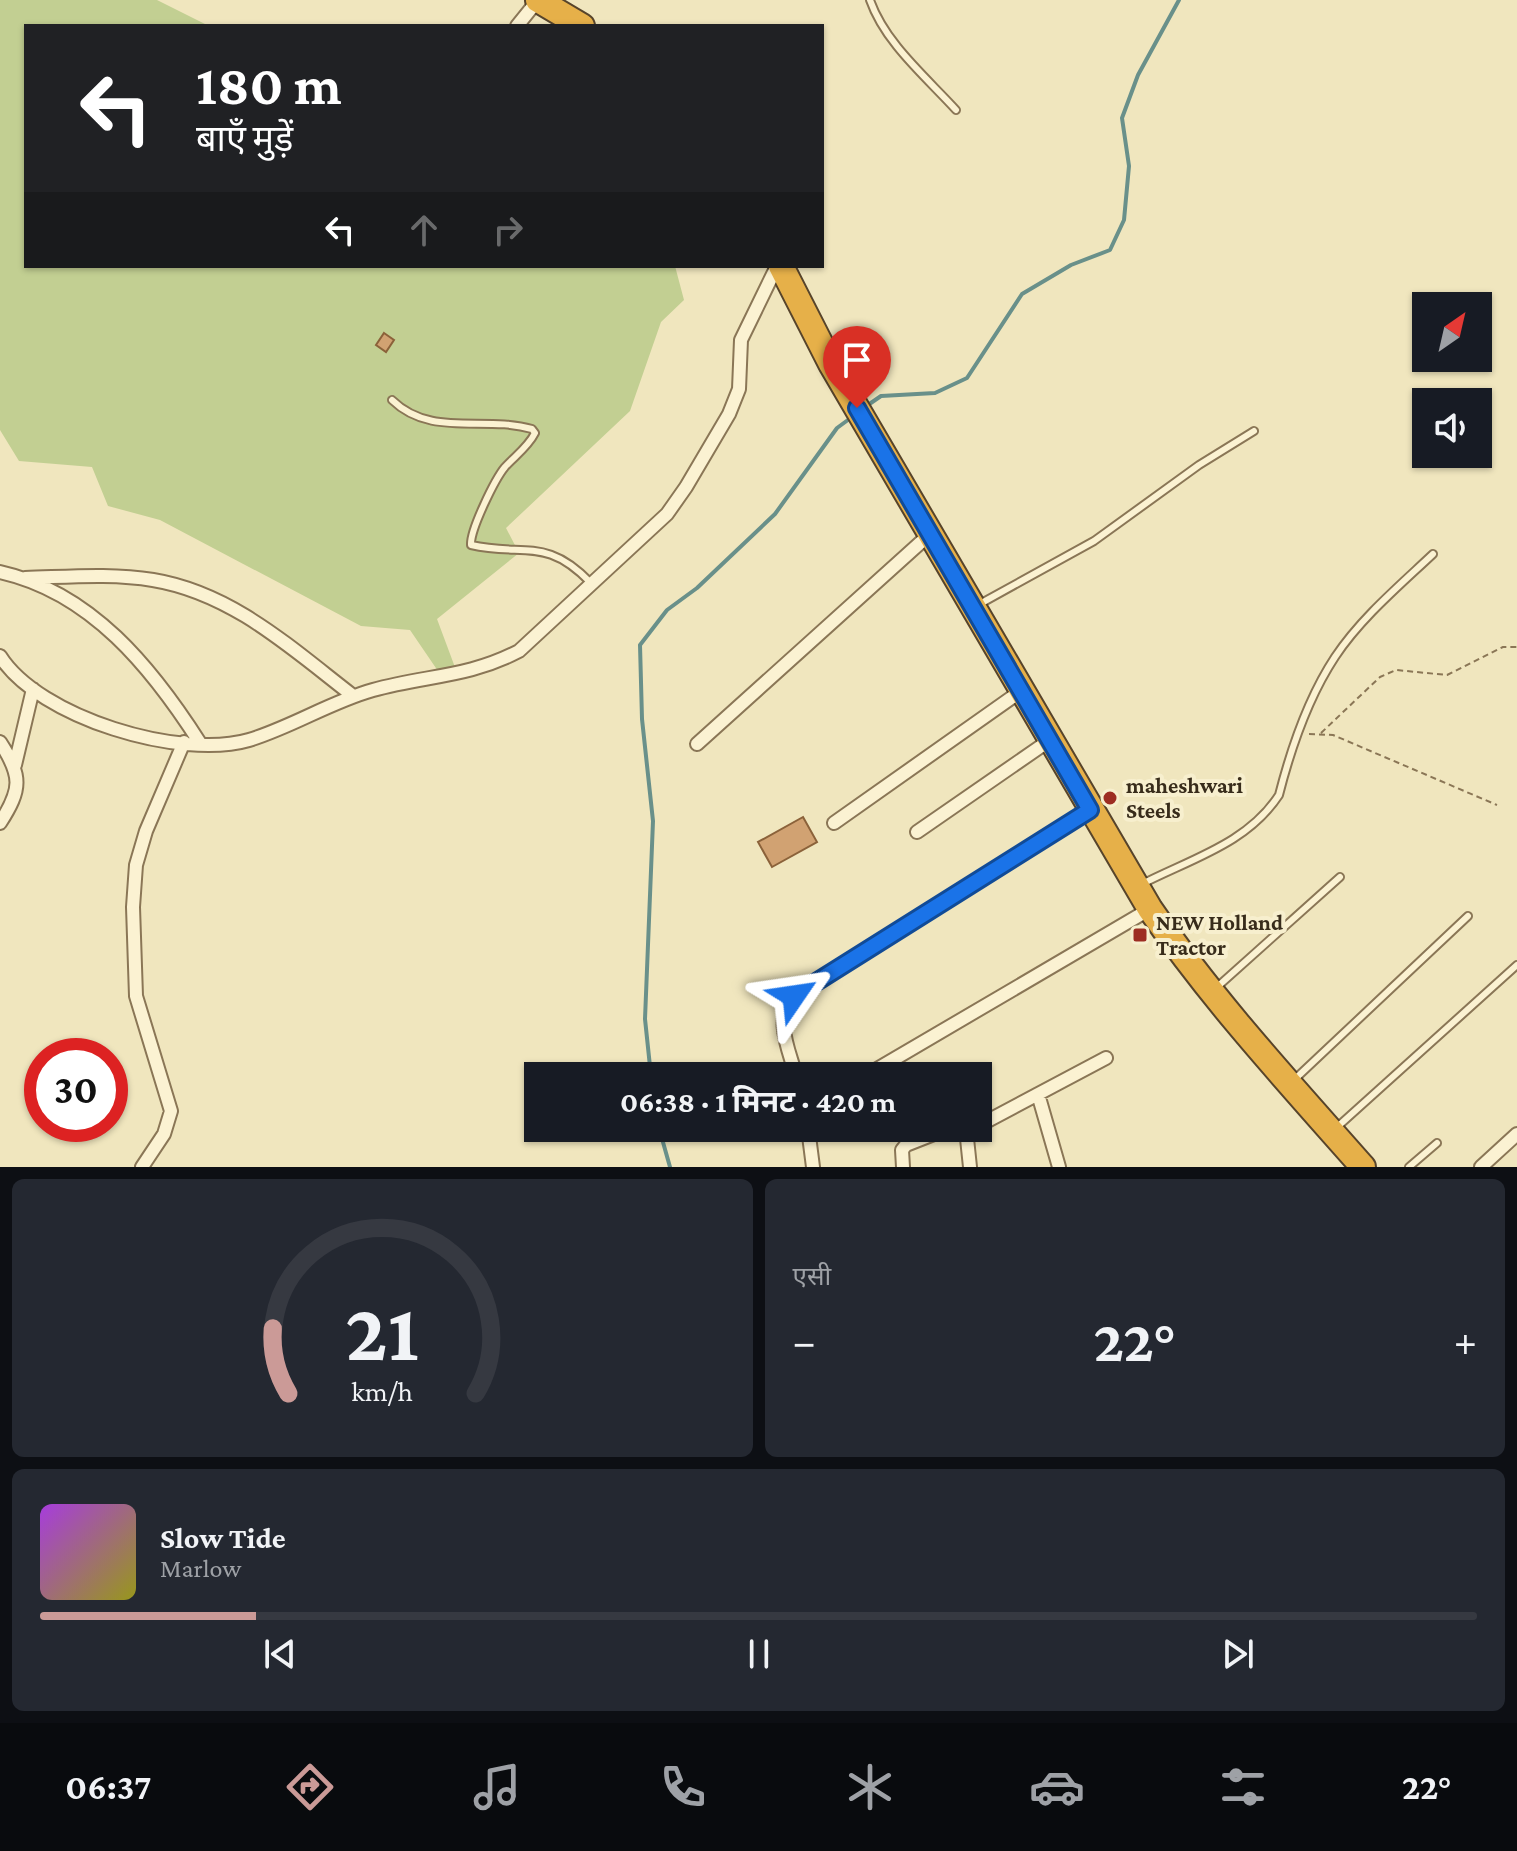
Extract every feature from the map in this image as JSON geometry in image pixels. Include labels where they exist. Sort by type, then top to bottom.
[{"type":"highway","points":[[549,3],[579,24]]},
{"type":"highway","points":[[780,268],[831,364],[972,609],[1150,909],[1211,993],[1363,1167]]},
{"type":"street","points":[[520,24],[549,3]]},
{"type":"street","points":[[0,656],[33,689],[60,707],[105,728],[157,740],[200,743],[245,741],[352,695],[395,683],[459,675],[492,665],[519,651],[593,586],[667,514],[729,414],[739,389],[741,340],[778,268]]},
{"type":"street","points":[[697,744],[930,534]]},
{"type":"street","points":[[0,572],[56,590],[90,614],[161,682],[200,743]]},
{"type":"street","points":[[25,578],[153,579],[220,600],[258,623],[352,695]]},
{"type":"street","points":[[0,823],[18,788],[15,765],[33,689]]},
{"type":"street","points":[[834,823],[1021,691]]},
{"type":"street","points":[[917,832],[1050,740]]},
{"type":"street","points":[[0,742],[15,765]]},
{"type":"street","points":[[142,1167],[164,1134],[171,1111],[136,996],[133,907],[136,865],[146,831],[184,742]]},
{"type":"street","points":[[792,1062],[783,1025],[783,1012],[794,996],[1090,810]]},
{"type":"street","points":[[889,1062],[1150,909]]},
{"type":"street","points":[[992,1118],[1106,1058]]},
{"type":"street","points":[[1038,1094],[1059,1167]]},
{"type":"street","points":[[1481,1167],[1517,1134]]},
{"type":"street","points":[[810,1142],[813,1167]]},
{"type":"street","points":[[903,1167],[902,1150],[914,1142]]},
{"type":"street","points":[[970,1167],[971,1142]]},
{"type":"lane","points":[[870,0],[876,16],[893,40],[956,110]]},
{"type":"lane","points":[[392,400],[407,415],[430,422],[506,424],[532,429],[535,433],[532,440],[502,470],[474,530],[471,545],[545,552],[563,557],[593,586]]},
{"type":"lane","points":[[972,609],[1094,541],[1254,431]]},
{"type":"lane","points":[[1136,887],[1239,837],[1271,807],[1279,795],[1311,701],[1336,655],[1374,610],[1433,554]]},
{"type":"lane","points":[[1211,993],[1340,877]]},
{"type":"lane","points":[[1289,1084],[1468,916]]},
{"type":"lane","points":[[1332,1132],[1517,965]]},
{"type":"lane","points":[[1409,1167],[1437,1143]]},
{"type":"path","points":[[1297,739],[1321,733],[1380,677],[1396,670],[1447,675],[1503,647],[1517,647]]},
{"type":"path","points":[[1321,733],[1497,805]]},
{"type":"green space","points":[[0,0],[157,0],[205,24],[24,24],[24,268],[676,268],[684,300],[661,322],[630,411],[506,528],[519,553],[437,619],[456,670],[440,674],[410,630],[361,626],[160,520],[108,506],[92,467],[19,461],[0,430]]},
{"type":"building","points":[[384,333],[394,340],[386,352],[376,345]]},
{"type":"building","points":[[803,817],[817,842],[772,867],[758,842]]},
{"type":"waterway","points":[[865,407],[881,396],[935,393],[967,378],[1022,294],[1071,265],[1110,250],[1124,220],[1129,166],[1122,118],[1138,75],[1179,0]]},
{"type":"waterway","points":[[650,1062],[645,1019],[653,821],[642,719],[640,645],[667,610],[697,588],[775,514],[837,428],[852,417]]},
{"type":"waterway","points":[[663,1142],[670,1167]]},
{"type":"place","name":"maheshwari Steels","points":[[1110,798]]},
{"type":"place","name":"NEW Holland Tractor","points":[[1140,935]]},
{"type":"route","points":[[794,996],[1090,810],[857,408]]}]
